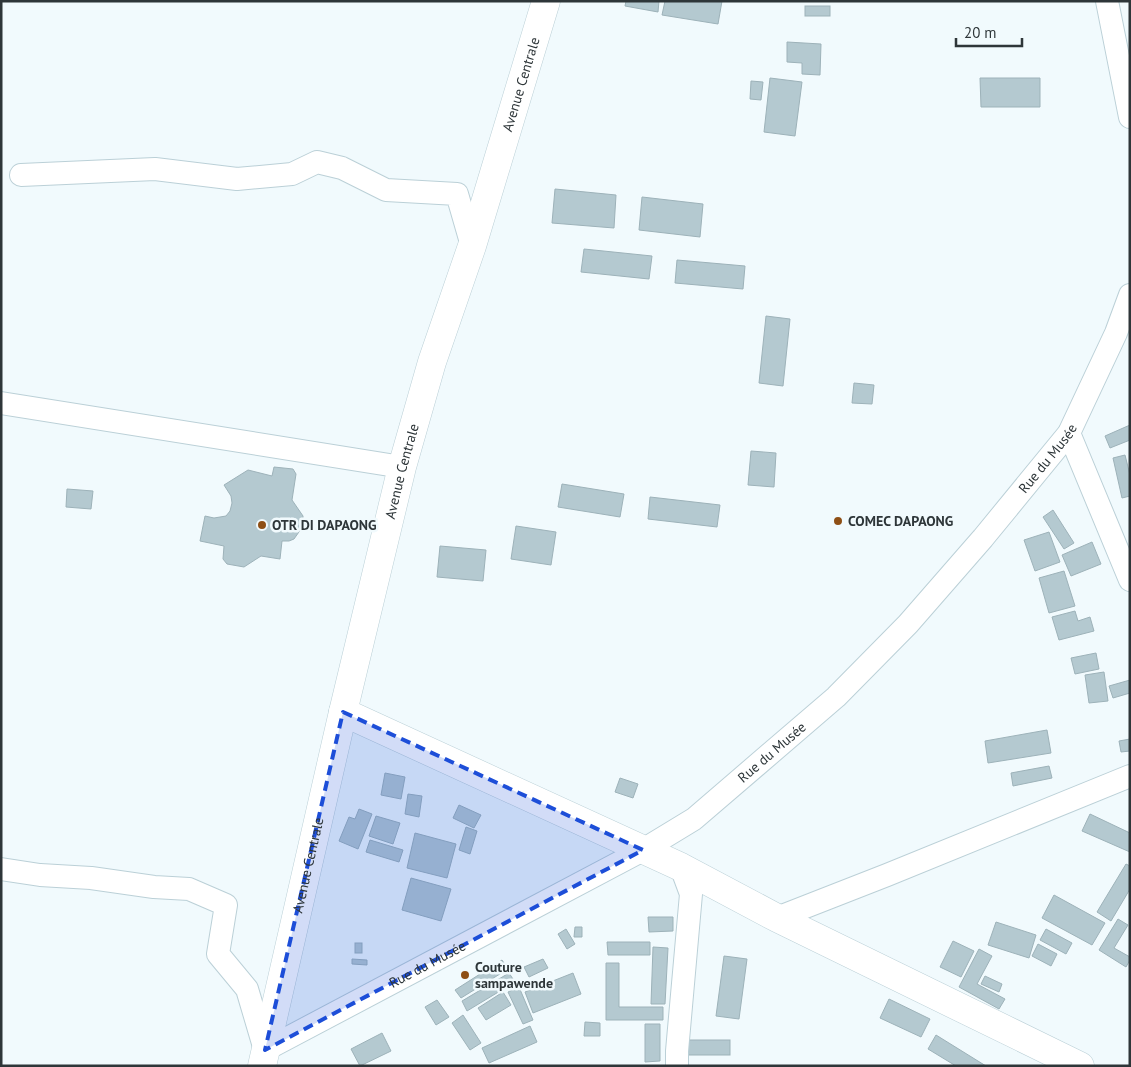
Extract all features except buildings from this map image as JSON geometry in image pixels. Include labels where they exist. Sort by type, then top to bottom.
[{"type":"main road","name":"Avenue Centrale","points":[[264,1058],[343,712],[402,467],[432,362],[472,246],[540,5]]},
{"type":"main road","points":[[343,712],[681,867],[777,918],[1080,1066]]},
{"type":"street","points":[[1107,1],[1130,117]]},
{"type":"street","points":[[21,175],[155,169],[238,179],[292,174],[317,162],[342,168],[386,190],[457,194],[472,246]]},
{"type":"street","name":"Rue du Musée","points":[[264,1058],[644,850],[694,819],[836,697],[908,624],[984,538],[1069,433],[1116,332],[1130,295]]},
{"type":"street","points":[[1,403],[402,467]]},
{"type":"street","points":[[1069,433],[1130,580]]},
{"type":"street","points":[[777,918],[887,876],[1130,776]]},
{"type":"street","points":[[677,1066],[691,894],[681,867]]},
{"type":"street","points":[[1,869],[40,876],[91,878],[154,887],[189,889],[226,905],[218,954],[246,989],[264,1058]]},
{"type":"highlighted area","points":[[343,712],[643,850],[265,1050]]},
{"type":"place","name":"COMEC DAPAONG","points":[[838,521]]},
{"type":"place","name":"OTR DI DAPAONG","points":[[262,525]]},
{"type":"place","name":"Couture sampawende","points":[[465,975]]}]
